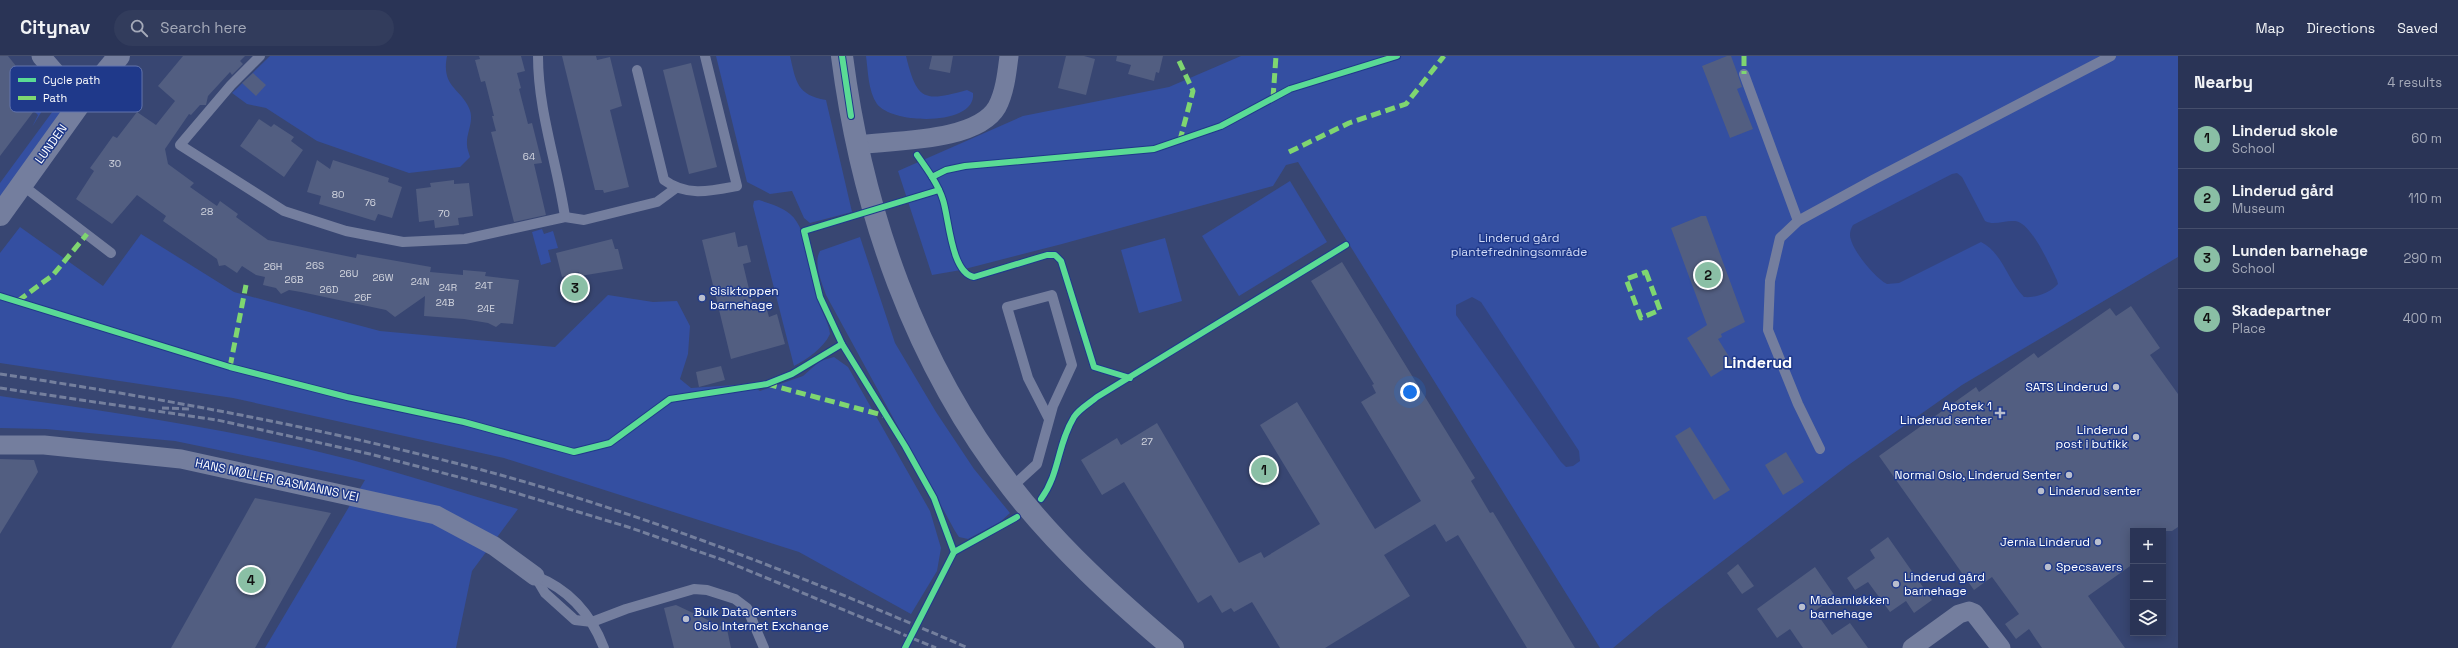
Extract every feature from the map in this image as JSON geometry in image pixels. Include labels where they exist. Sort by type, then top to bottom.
[{"type":"street","points":[[41,56],[50,66]]},
{"type":"street","name":"LUNDEN","points":[[111,66],[119,56]]},
{"type":"street","points":[[842,56],[857,145],[883,242],[920,335],[967,424],[1012,487],[1051,534],[1080,564],[1173,648]]},
{"type":"street","points":[[857,145],[955,134],[984,122],[999,101],[1009,56]]},
{"type":"street","name":"LUNDEN","points":[[0,215],[74,112]]},
{"type":"street","name":"HANS MØLLER GASMANNS VEI","points":[[0,445],[44,445],[181,459],[436,515],[494,546],[535,576]]},
{"type":"street","points":[[1912,648],[1958,614],[1969,611],[1974,613],[2001,648]]},
{"type":"lane","points":[[260,56],[232,85],[180,145],[278,208],[346,231],[403,242],[465,239],[564,217],[584,220],[630,210],[656,202],[676,188]]},
{"type":"lane","points":[[538,56],[540,93],[560,184],[564,217]]},
{"type":"lane","points":[[637,70],[664,180],[676,188],[692,192],[708,192],[737,186],[705,56]]},
{"type":"lane","points":[[1820,449],[1798,404],[1768,330],[1770,281],[1780,238],[1798,221],[2110,56]]},
{"type":"lane","points":[[1744,74],[1798,221]]},
{"type":"lane","points":[[22,185],[111,253]]},
{"type":"lane","points":[[1012,487],[1037,464],[1049,419],[1072,365],[1052,295],[1006,307],[1028,378],[1049,419]]},
{"type":"lane","points":[[535,576],[553,583],[583,608],[592,622],[604,648]]},
{"type":"lane","points":[[592,622],[626,609],[694,589],[707,590],[735,599],[747,608],[764,648]]},
{"type":"green space","points":[[270,56],[447,56],[446,66],[449,81],[465,101],[471,113],[471,122],[467,140],[467,148],[470,157],[460,167],[409,173],[317,141],[266,108],[247,104],[232,93]]},
{"type":"green space","points":[[716,56],[790,56],[796,80],[803,91],[816,98],[826,100],[852,212],[810,223],[804,218],[792,191],[770,194],[747,182]]},
{"type":"green space","points":[[866,56],[906,56],[914,82],[919,90],[924,94],[941,96],[967,90],[973,93],[971,104],[962,112],[949,117],[932,119],[899,116],[886,111],[877,104],[874,99],[869,80]]},
{"type":"green space","name":"Linderud gård plantefredningsområde","points":[[1241,56],[2178,56],[2178,257],[1962,385],[1847,466],[1656,612],[1613,648],[1600,648],[1298,162],[1286,165],[1273,186],[1062,244],[961,270],[932,275],[898,171],[1023,116],[1169,87]]},
{"type":"green space","points":[[35,112],[41,112],[32,127],[38,115]]},
{"type":"green space","points":[[52,112],[61,112],[0,201],[0,183]]},
{"type":"green space","points":[[1290,181],[1327,242],[1239,296],[1202,236]]},
{"type":"green space","points":[[759,200],[783,209],[797,222],[806,244],[817,296],[830,334],[819,349],[794,366],[753,206],[754,201]]},
{"type":"green space","points":[[20,227],[103,286],[141,234],[234,292],[380,331],[555,347],[608,295],[653,302],[677,301],[690,326],[688,354],[680,379],[691,388],[749,384],[760,391],[803,376],[820,361],[834,357],[848,367],[930,511],[941,548],[937,571],[911,614],[799,552],[504,458],[233,398],[0,363],[0,253]]},
{"type":"green space","points":[[542,229],[544,234],[553,231],[558,248],[548,250],[551,262],[541,265],[532,232]]},
{"type":"green space","points":[[860,237],[895,343],[936,412],[974,469],[1010,513],[1000,522],[968,539],[959,537],[955,531],[826,295],[820,279],[817,261],[820,251]]},
{"type":"green space","points":[[1165,238],[1182,301],[1139,313],[1121,250]]},
{"type":"green space","points":[[0,396],[177,423],[309,449],[394,472],[518,509],[472,571],[456,648],[265,648],[365,480],[175,441],[46,429],[0,428]]},
{"type":"shaded area","points":[[1957,173],[1962,177],[1985,221],[1996,223],[2015,221],[2021,223],[2027,229],[2045,255],[2057,280],[2058,284],[2055,287],[2033,297],[2024,297],[2013,283],[2000,260],[1981,242],[1899,283],[1887,284],[1877,277],[1866,265],[1856,251],[1851,240],[1850,232],[1853,225],[1952,174]]},
{"type":"shaded area","points":[[1472,297],[1481,302],[1579,451],[1580,461],[1573,466],[1566,467],[1561,462],[1456,315],[1456,305]]},
{"type":"building","points":[[0,56],[8,56],[16,66],[10,66],[10,112],[33,112],[0,156]]},
{"type":"building","points":[[183,56],[245,56],[240,61],[243,64],[232,75],[230,72],[208,96],[206,105],[200,105],[191,115],[189,114],[165,149],[168,164],[194,183],[190,187],[217,206],[220,201],[238,214],[236,217],[268,240],[356,258],[357,254],[431,267],[430,272],[463,275],[463,270],[486,272],[485,276],[519,280],[513,324],[501,323],[496,327],[488,323],[464,319],[424,316],[425,296],[395,317],[386,310],[301,292],[289,290],[281,294],[276,288],[263,285],[265,277],[256,275],[242,266],[237,273],[225,265],[219,266],[217,259],[163,221],[166,216],[137,195],[112,224],[76,199],[94,171],[90,168],[113,136],[117,138],[137,112],[156,125],[175,101],[158,86]]},
{"type":"building","points":[[479,56],[521,56],[525,71],[517,73],[521,88],[519,89],[528,124],[532,123],[542,163],[534,164],[546,215],[514,222],[491,132],[496,131],[492,116],[494,116],[485,81],[481,82],[475,60],[480,59]]},
{"type":"building","points":[[562,56],[596,56],[597,60],[610,57],[622,106],[610,110],[629,187],[604,193],[603,190],[595,190]]},
{"type":"building","points":[[932,56],[953,56],[950,73],[929,69]]},
{"type":"building","points":[[1066,56],[1084,56],[1095,59],[1086,95],[1058,88]]},
{"type":"building","points":[[1117,56],[1163,56],[1159,73],[1156,72],[1154,81],[1128,74],[1131,65],[1116,61]]},
{"type":"building","points":[[1727,56],[1731,56],[1738,75],[1742,87],[1737,89],[1753,129],[1730,138],[1702,66]]},
{"type":"building","points":[[691,63],[717,167],[689,174],[663,70]]},
{"type":"building","points":[[253,73],[266,85],[256,96],[242,83]]},
{"type":"building","points":[[259,119],[271,127],[274,124],[294,137],[291,141],[303,150],[284,177],[240,146]]},
{"type":"building","points":[[317,160],[330,169],[333,160],[389,178],[388,182],[402,187],[392,218],[378,214],[375,221],[319,204],[321,196],[307,192]]},
{"type":"building","points":[[454,180],[454,184],[469,183],[473,216],[458,218],[459,225],[435,228],[434,220],[419,222],[416,189],[431,187],[430,183]]},
{"type":"building","points":[[1701,216],[1706,216],[1745,322],[1721,334],[1722,337],[1718,339],[1733,363],[1711,377],[1687,338],[1707,325],[1671,228]]},
{"type":"building","points":[[735,232],[738,247],[747,245],[751,262],[743,264],[753,306],[765,303],[769,317],[777,314],[785,344],[731,359],[702,240]]},
{"type":"building","points":[[612,239],[615,249],[618,249],[623,269],[580,276],[579,272],[562,277],[556,253]]},
{"type":"building","points":[[1342,262],[1475,478],[1471,481],[1490,513],[1493,512],[1575,648],[1527,648],[1458,535],[1446,542],[1435,524],[1384,555],[1410,596],[1325,648],[1280,648],[1252,602],[1234,612],[1231,608],[1222,613],[1211,595],[1198,603],[1124,482],[1102,495],[1081,460],[1117,438],[1121,445],[1157,423],[1239,563],[1261,552],[1264,558],[1320,524],[1260,425],[1297,402],[1375,529],[1421,501],[1361,402],[1376,393],[1372,385],[1374,384],[1311,281]]},
{"type":"building","name":"Linderud senter","points":[[2131,306],[2160,348],[2150,355],[2178,394],[2178,527],[2172,531],[2166,531],[2166,528],[2130,528],[2130,566],[2088,596],[2125,648],[2042,648],[2029,629],[2016,639],[2005,624],[2019,614],[1992,577],[1974,590],[1879,456],[1976,387],[1979,392],[2034,353],[2038,358],[2110,308],[2116,316]]},
{"type":"building","points":[[721,366],[725,380],[699,387],[696,372]]},
{"type":"building","points":[[1690,427],[1730,490],[1714,500],[1675,436]]},
{"type":"building","points":[[1786,452],[1804,482],[1783,495],[1765,465]]},
{"type":"building","points":[[0,459],[34,460],[38,472],[0,534]]},
{"type":"building","points":[[255,498],[331,513],[255,648],[171,648]]},
{"type":"building","points":[[1888,537],[1932,600],[1914,613],[1906,601],[1890,612],[1868,582],[1855,590],[1847,578],[1875,558],[1870,550]]},
{"type":"building","points":[[1738,564],[1754,586],[1742,594],[1727,573]]},
{"type":"building","points":[[1815,567],[1835,596],[1815,611],[1832,635],[1850,623],[1868,648],[1803,648],[1790,629],[1777,638],[1757,609]]},
{"type":"building","name":"Bulk Data Centers Oslo Internet Exchange","points":[[676,605],[727,629],[731,648],[674,648],[664,608]]},
{"type":"railway","points":[[0,374],[125,394],[250,417],[374,443],[497,474],[677,531],[794,575],[968,648]]},
{"type":"railway","points":[[0,388],[217,420],[370,454],[493,486],[628,527],[723,560],[936,648]]},
{"type":"railway","points":[[162,408],[191,409]]},
{"type":"marked path","points":[[1273,98],[1276,56]]},
{"type":"marked path","points":[[1289,152],[1349,123],[1406,104],[1444,56]]},
{"type":"marked path","points":[[1744,56],[1744,74]]},
{"type":"marked path","points":[[1179,61],[1193,91],[1180,140]]},
{"type":"marked path","points":[[18,301],[53,275],[87,234]]},
{"type":"marked path","points":[[1646,272],[1660,310],[1641,318],[1626,279],[1646,272]]},
{"type":"marked path","points":[[230,367],[246,285]]},
{"type":"marked path","points":[[767,384],[886,416]]},
{"type":"cycle path","points":[[842,56],[851,116]]},
{"type":"cycle path","points":[[932,177],[946,170],[965,166],[1154,149],[1221,126],[1290,89],[1397,56]]},
{"type":"cycle path","points":[[917,155],[932,177],[941,194],[952,244],[960,266],[966,273],[974,277],[1047,255],[1055,255],[1061,261],[1094,367],[1130,378]]},
{"type":"cycle path","points":[[905,648],[954,552],[934,498],[905,446],[842,344],[820,297],[804,231],[939,190]]},
{"type":"cycle path","points":[[1041,499],[1052,479],[1068,427],[1076,414],[1082,409],[1097,397],[1346,245]]},
{"type":"cycle path","points":[[0,296],[230,367],[347,397],[464,422],[574,452],[610,443],[670,399],[767,384],[792,374],[842,344]]},
{"type":"cycle path","points":[[954,552],[1017,517]]},
{"type":"place","name":"Linderud gård","points":[[1708,275]]},
{"type":"place","name":"Lunden barnehage","points":[[575,288]]},
{"type":"place","name":"Sisiktoppen barnehage","points":[[702,298]]},
{"type":"place","name":"SATS Linderud","points":[[2116,387]]},
{"type":"place","name":"Apotek 1 Linderud senter","points":[[2000,413]]},
{"type":"place","name":"Linderud post i butikk","points":[[2136,437]]},
{"type":"place","name":"Linderud skole","points":[[1264,470]]},
{"type":"place","name":"Normal Oslo, Linderud Senter","points":[[2069,475]]},
{"type":"place","name":"Linderud senter","points":[[2041,491]]},
{"type":"place","name":"Jernia Linderud","points":[[2098,542]]},
{"type":"place","name":"Specsavers","points":[[2048,567]]},
{"type":"place","name":"Skadepartner","points":[[251,580]]},
{"type":"place","name":"Linderud gård barnehage","points":[[1896,584]]},
{"type":"place","name":"Madamløkken barnehage","points":[[1802,607]]},
{"type":"place","name":"Bulk Data Centers Oslo Internet Exchange","points":[[686,619]]},
{"type":"district","name":"Linderud","points":[[1758,362]]}]
